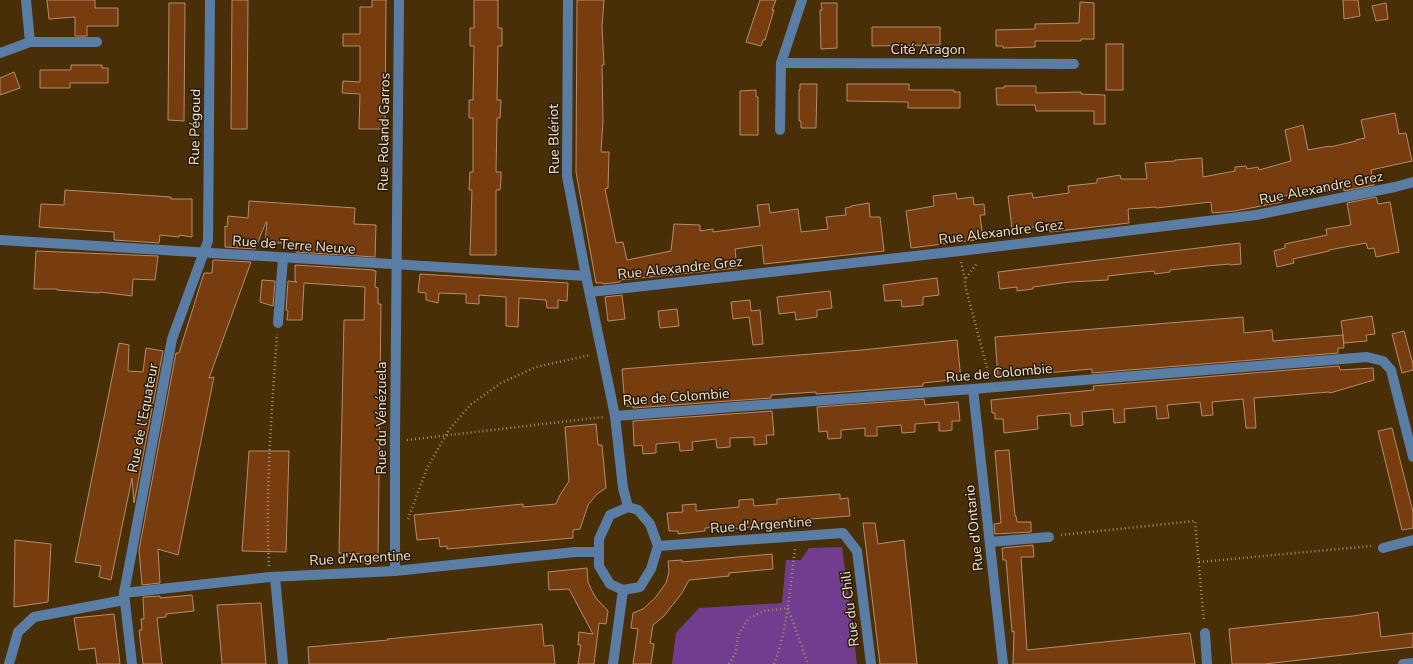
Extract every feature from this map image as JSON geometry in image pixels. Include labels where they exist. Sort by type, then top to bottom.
[{"type":"street","points":[[26,0],[30,42]]},
{"type":"street","name":"Rue Pégoud","points":[[203,253],[208,241],[210,0]]},
{"type":"street","name":"Rue Roland Garros","points":[[397,265],[399,0]]},
{"type":"street","name":"Rue Blériot","points":[[568,0],[567,176],[586,276],[616,416],[623,488],[628,507]]},
{"type":"street","points":[[780,130],[781,63],[802,0]]},
{"type":"street","points":[[0,53],[30,42],[97,42]]},
{"type":"street","name":"Cité Aragon","points":[[781,63],[1074,64]]},
{"type":"street","name":"Rue Alexandre Grez","points":[[590,292],[960,251],[1256,215],[1413,182]]},
{"type":"street","name":"Rue de Terre Neuve","points":[[0,240],[586,276]]},
{"type":"street","name":"Rue de l'Equateur","points":[[132,664],[124,596],[172,339],[203,253]]},
{"type":"street","points":[[278,323],[283,258]]},
{"type":"street","name":"Rue du Vénézuela","points":[[395,571],[397,265]]},
{"type":"street","name":"Rue de Colombie","points":[[616,416],[973,389],[1367,356],[1383,361],[1390,370],[1413,457]]},
{"type":"street","name":"Rue d'Ontario","points":[[973,389],[1003,664]]},
{"type":"street","points":[[628,507],[638,510],[650,524],[658,546],[651,569],[640,587],[623,590],[610,584],[599,566],[598,552],[599,539],[610,515],[628,507]]},
{"type":"street","name":"Rue d'Argentine","points":[[658,546],[843,533],[857,551]]},
{"type":"street","points":[[990,542],[1049,537]]},
{"type":"street","points":[[1383,548],[1413,540]]},
{"type":"street","name":"Rue du Chili","points":[[857,551],[871,664]]},
{"type":"street","name":"Rue d'Argentine","points":[[9,664],[18,632],[34,618],[124,596],[272,577],[395,571],[575,552],[598,552]]},
{"type":"street","points":[[272,577],[283,664]]},
{"type":"street","points":[[613,664],[623,590]]},
{"type":"street","points":[[1205,633],[1207,664]]},
{"type":"street","points":[[1403,664],[1413,663]]},
{"type":"path","points":[[960,251],[965,285],[992,387]]},
{"type":"path","points":[[965,279],[978,262]]},
{"type":"path","points":[[272,577],[267,525],[278,323]]},
{"type":"path","points":[[407,523],[427,468],[449,430],[470,405],[501,383],[536,367],[603,353]]},
{"type":"path","points":[[395,442],[616,416]]},
{"type":"path","points":[[1049,537],[1196,521],[1205,633]]},
{"type":"path","points":[[774,664],[780,648],[788,608],[796,536]]},
{"type":"path","points":[[1199,562],[1369,545],[1383,548]]},
{"type":"path","points":[[729,664],[736,652],[738,635],[749,618],[765,610],[788,608]]},
{"type":"path","points":[[788,608],[808,664]]},
{"type":"shaded area","points":[[842,547],[857,664],[672,664],[676,633],[699,608],[782,603],[786,560],[801,560],[809,548]]},
{"type":"building","points":[[47,0],[95,0],[95,8],[118,8],[118,26],[87,26],[87,36],[75,36],[75,17],[49,19]]},
{"type":"building","points":[[232,0],[248,0],[247,129],[231,129]]},
{"type":"building","points":[[372,0],[386,0],[385,129],[359,129],[360,94],[342,93],[343,81],[360,82],[360,46],[343,46],[343,34],[360,34],[360,7],[372,7]]},
{"type":"building","points":[[474,0],[498,0],[498,28],[502,28],[502,46],[498,46],[497,100],[501,100],[500,118],[497,118],[496,172],[501,172],[501,181],[500,190],[496,190],[496,255],[470,255],[472,190],[469,190],[470,172],[473,172],[473,118],[469,118],[469,100],[473,100],[474,46],[470,46],[470,28],[474,28]]},
{"type":"building","points":[[577,0],[604,0],[602,27],[604,65],[602,65],[603,121],[601,152],[609,152],[608,188],[605,189],[616,243],[623,242],[627,260],[671,251],[674,224],[700,225],[700,231],[713,229],[713,232],[760,226],[757,205],[769,204],[770,213],[798,209],[801,232],[828,229],[826,217],[846,215],[845,208],[869,203],[870,217],[880,217],[884,251],[764,264],[762,245],[735,249],[737,268],[620,280],[620,282],[603,284],[596,283],[576,172]]},
{"type":"building","points":[[760,0],[776,0],[772,10],[774,10],[765,40],[763,40],[761,46],[746,42]]},
{"type":"building","points":[[1343,0],[1358,0],[1360,16],[1344,19]]},
{"type":"building","points":[[1080,2],[1094,3],[1094,39],[1081,39],[1081,41],[1035,41],[1035,47],[1003,48],[1003,46],[996,46],[996,30],[1035,29],[1035,24],[1079,23]]},
{"type":"building","points":[[169,3],[185,3],[184,121],[168,120]]},
{"type":"building","points":[[821,3],[837,3],[837,48],[821,49]]},
{"type":"building","points":[[1386,3],[1388,19],[1376,21],[1372,6]]},
{"type":"building","points":[[872,27],[940,27],[940,45],[872,46]]},
{"type":"building","points":[[1106,44],[1123,44],[1123,90],[1106,90]]},
{"type":"building","points":[[71,65],[102,65],[102,68],[108,68],[108,83],[70,83],[70,88],[40,88],[40,70],[71,70]]},
{"type":"building","points":[[14,72],[20,88],[0,95],[0,78]]},
{"type":"building","points":[[800,84],[817,84],[816,128],[801,128],[801,121],[799,121]]},
{"type":"building","points":[[847,84],[909,84],[909,90],[954,90],[954,92],[960,92],[960,108],[908,108],[908,102],[847,101]]},
{"type":"building","points":[[1004,86],[1036,86],[1036,93],[1081,92],[1081,94],[1105,95],[1105,124],[1094,124],[1094,111],[1036,111],[1035,105],[997,105],[996,88],[1004,88]]},
{"type":"building","points":[[756,90],[756,97],[758,97],[758,135],[740,135],[740,91]]},
{"type":"building","points":[[1395,113],[1399,134],[1406,133],[1412,161],[1371,170],[1374,185],[1344,191],[1344,189],[1328,192],[1327,187],[1280,197],[1282,202],[1235,211],[1212,213],[1211,202],[1156,208],[1128,209],[1129,223],[1050,232],[1049,226],[1012,229],[1008,196],[1032,193],[1033,198],[1069,193],[1068,186],[1097,183],[1097,179],[1120,175],[1121,179],[1147,179],[1145,163],[1202,158],[1203,177],[1235,171],[1235,167],[1246,166],[1247,169],[1258,167],[1259,170],[1291,161],[1285,130],[1303,125],[1308,150],[1330,147],[1365,138],[1361,120]]},
{"type":"building","points":[[65,190],[171,197],[171,199],[192,199],[192,237],[160,235],[159,243],[114,240],[114,232],[39,227],[41,204],[64,205]]},
{"type":"building","points":[[956,193],[957,199],[973,197],[974,205],[984,204],[985,215],[980,215],[983,239],[911,248],[906,211],[934,206],[933,196]]},
{"type":"building","points":[[1376,197],[1378,204],[1390,202],[1399,252],[1376,257],[1374,248],[1368,249],[1366,243],[1293,259],[1294,263],[1277,267],[1274,251],[1285,248],[1285,244],[1327,235],[1326,229],[1351,225],[1347,203]]},
{"type":"building","points":[[249,201],[355,208],[354,224],[376,225],[375,257],[296,252],[296,244],[265,242],[267,222],[255,249],[225,247],[225,226],[227,227],[228,216],[248,218]]},
{"type":"building","points":[[1240,243],[1241,264],[1170,270],[1170,272],[1155,274],[1154,271],[1108,276],[1108,280],[1070,282],[1033,287],[1033,289],[1017,291],[1017,287],[1000,289],[998,272]]},
{"type":"building","points":[[36,251],[158,256],[155,280],[133,279],[132,296],[100,292],[34,289]]},
{"type":"building","points":[[213,260],[251,262],[209,378],[214,377],[178,555],[158,549],[160,583],[142,585],[139,550],[176,353],[179,353],[204,273],[212,273]]},
{"type":"building","points":[[295,265],[376,271],[375,287],[378,288],[378,304],[381,304],[378,562],[360,562],[360,554],[339,553],[344,320],[364,320],[365,287],[304,283],[302,320],[287,320],[288,311],[286,310],[288,281],[297,282],[295,281]]},
{"type":"building","points":[[420,274],[568,283],[567,301],[558,300],[558,308],[547,308],[546,300],[519,298],[518,327],[506,326],[506,297],[479,295],[479,304],[466,303],[466,294],[439,293],[438,303],[426,300],[426,293],[418,292]]},
{"type":"building","points":[[937,278],[939,295],[923,297],[923,305],[902,307],[901,300],[885,301],[883,285]]},
{"type":"building","points":[[262,280],[275,281],[273,306],[260,302]]},
{"type":"building","points":[[830,291],[832,308],[817,310],[817,317],[796,320],[795,312],[779,314],[777,297]]},
{"type":"building","points":[[622,295],[625,319],[608,321],[605,297]]},
{"type":"building","points":[[750,300],[751,311],[760,310],[763,344],[753,345],[749,317],[733,319],[731,302]]},
{"type":"building","points":[[677,309],[679,326],[660,328],[658,311]]},
{"type":"building","points":[[1372,316],[1375,334],[1366,335],[1367,341],[1344,343],[1341,321]]},
{"type":"building","points":[[1243,317],[1244,333],[1272,330],[1273,341],[1343,335],[1344,348],[1338,348],[1338,353],[1092,373],[1092,369],[998,377],[995,337]]},
{"type":"building","points":[[1404,331],[1413,364],[1413,370],[1402,373],[1392,334]]},
{"type":"building","points":[[957,340],[961,379],[923,383],[923,386],[816,394],[816,392],[771,395],[771,398],[633,408],[633,406],[625,406],[622,369],[862,350]]},
{"type":"building","points":[[119,343],[129,345],[128,371],[143,372],[146,348],[163,351],[134,503],[132,478],[111,580],[99,577],[101,566],[75,562]]},
{"type":"building","points":[[1339,366],[1340,370],[1373,368],[1374,380],[1330,393],[1254,398],[1256,428],[1246,428],[1243,399],[1212,402],[1213,415],[1202,416],[1200,402],[1167,405],[1169,418],[1157,419],[1156,406],[1124,409],[1125,422],[1114,423],[1113,409],[1082,412],[1083,425],[1076,426],[1071,426],[1070,413],[1037,416],[1038,429],[1004,433],[1003,419],[995,419],[995,413],[992,413],[991,400],[1094,390],[1093,386]]},
{"type":"building","points":[[924,399],[925,405],[958,402],[960,421],[952,421],[952,430],[946,431],[939,431],[939,422],[915,424],[915,432],[902,433],[901,425],[877,427],[877,436],[865,436],[865,428],[841,430],[841,438],[828,439],[827,431],[819,432],[817,407]]},
{"type":"building","points":[[772,411],[774,435],[766,435],[767,444],[754,445],[754,437],[730,438],[730,447],[717,448],[716,439],[692,442],[693,450],[680,451],[679,442],[656,444],[656,453],[643,454],[642,445],[634,446],[633,421]]},
{"type":"building","points":[[596,424],[598,445],[602,445],[606,488],[597,494],[588,505],[580,529],[573,530],[573,538],[447,549],[447,546],[440,547],[439,538],[417,540],[414,515],[523,504],[523,507],[556,504],[569,481],[565,427]]},
{"type":"building","points":[[1392,428],[1413,512],[1413,528],[1402,530],[1378,431]]},
{"type":"building","points":[[1009,450],[1015,516],[1017,522],[1031,522],[1031,532],[995,534],[994,524],[1001,523],[995,451]]},
{"type":"building","points":[[249,451],[289,451],[286,552],[242,551]]},
{"type":"building","points":[[840,494],[840,499],[848,498],[850,516],[770,522],[762,523],[762,526],[735,529],[734,526],[705,528],[705,531],[678,534],[678,531],[669,531],[667,513],[683,512],[682,505],[696,504],[696,511],[739,507],[739,500],[753,499],[754,506],[777,504],[777,499]]},
{"type":"building","points":[[863,523],[875,523],[878,544],[904,540],[917,664],[880,664]]},
{"type":"building","points":[[15,540],[51,544],[48,602],[14,607]]},
{"type":"building","points":[[1033,545],[1034,557],[1021,557],[1027,650],[1190,633],[1195,664],[1013,664],[1014,631],[1012,632],[1006,560],[1003,560],[1002,548]]},
{"type":"building","points":[[772,554],[773,569],[729,573],[729,576],[689,580],[682,593],[664,616],[653,625],[650,643],[654,644],[651,664],[633,664],[638,629],[631,628],[633,613],[643,609],[655,598],[666,583],[669,572],[668,561],[682,560],[682,562]]},
{"type":"building","points":[[587,568],[588,582],[592,591],[596,598],[608,611],[606,624],[599,623],[594,664],[578,664],[581,645],[578,645],[579,632],[593,634],[569,589],[549,590],[548,572]]},
{"type":"building","points":[[192,595],[194,611],[166,614],[166,617],[157,618],[162,664],[143,664],[139,630],[142,630],[141,619],[144,619],[143,597],[160,596],[160,598]]},
{"type":"building","points":[[261,603],[266,664],[222,664],[217,605]]},
{"type":"building","points":[[1378,612],[1381,637],[1413,633],[1413,647],[1265,664],[1232,664],[1229,629]]},
{"type":"building","points":[[114,614],[120,664],[97,664],[95,648],[79,650],[74,618]]},
{"type":"building","points":[[542,624],[544,646],[553,645],[555,664],[309,664],[308,647]]}]
